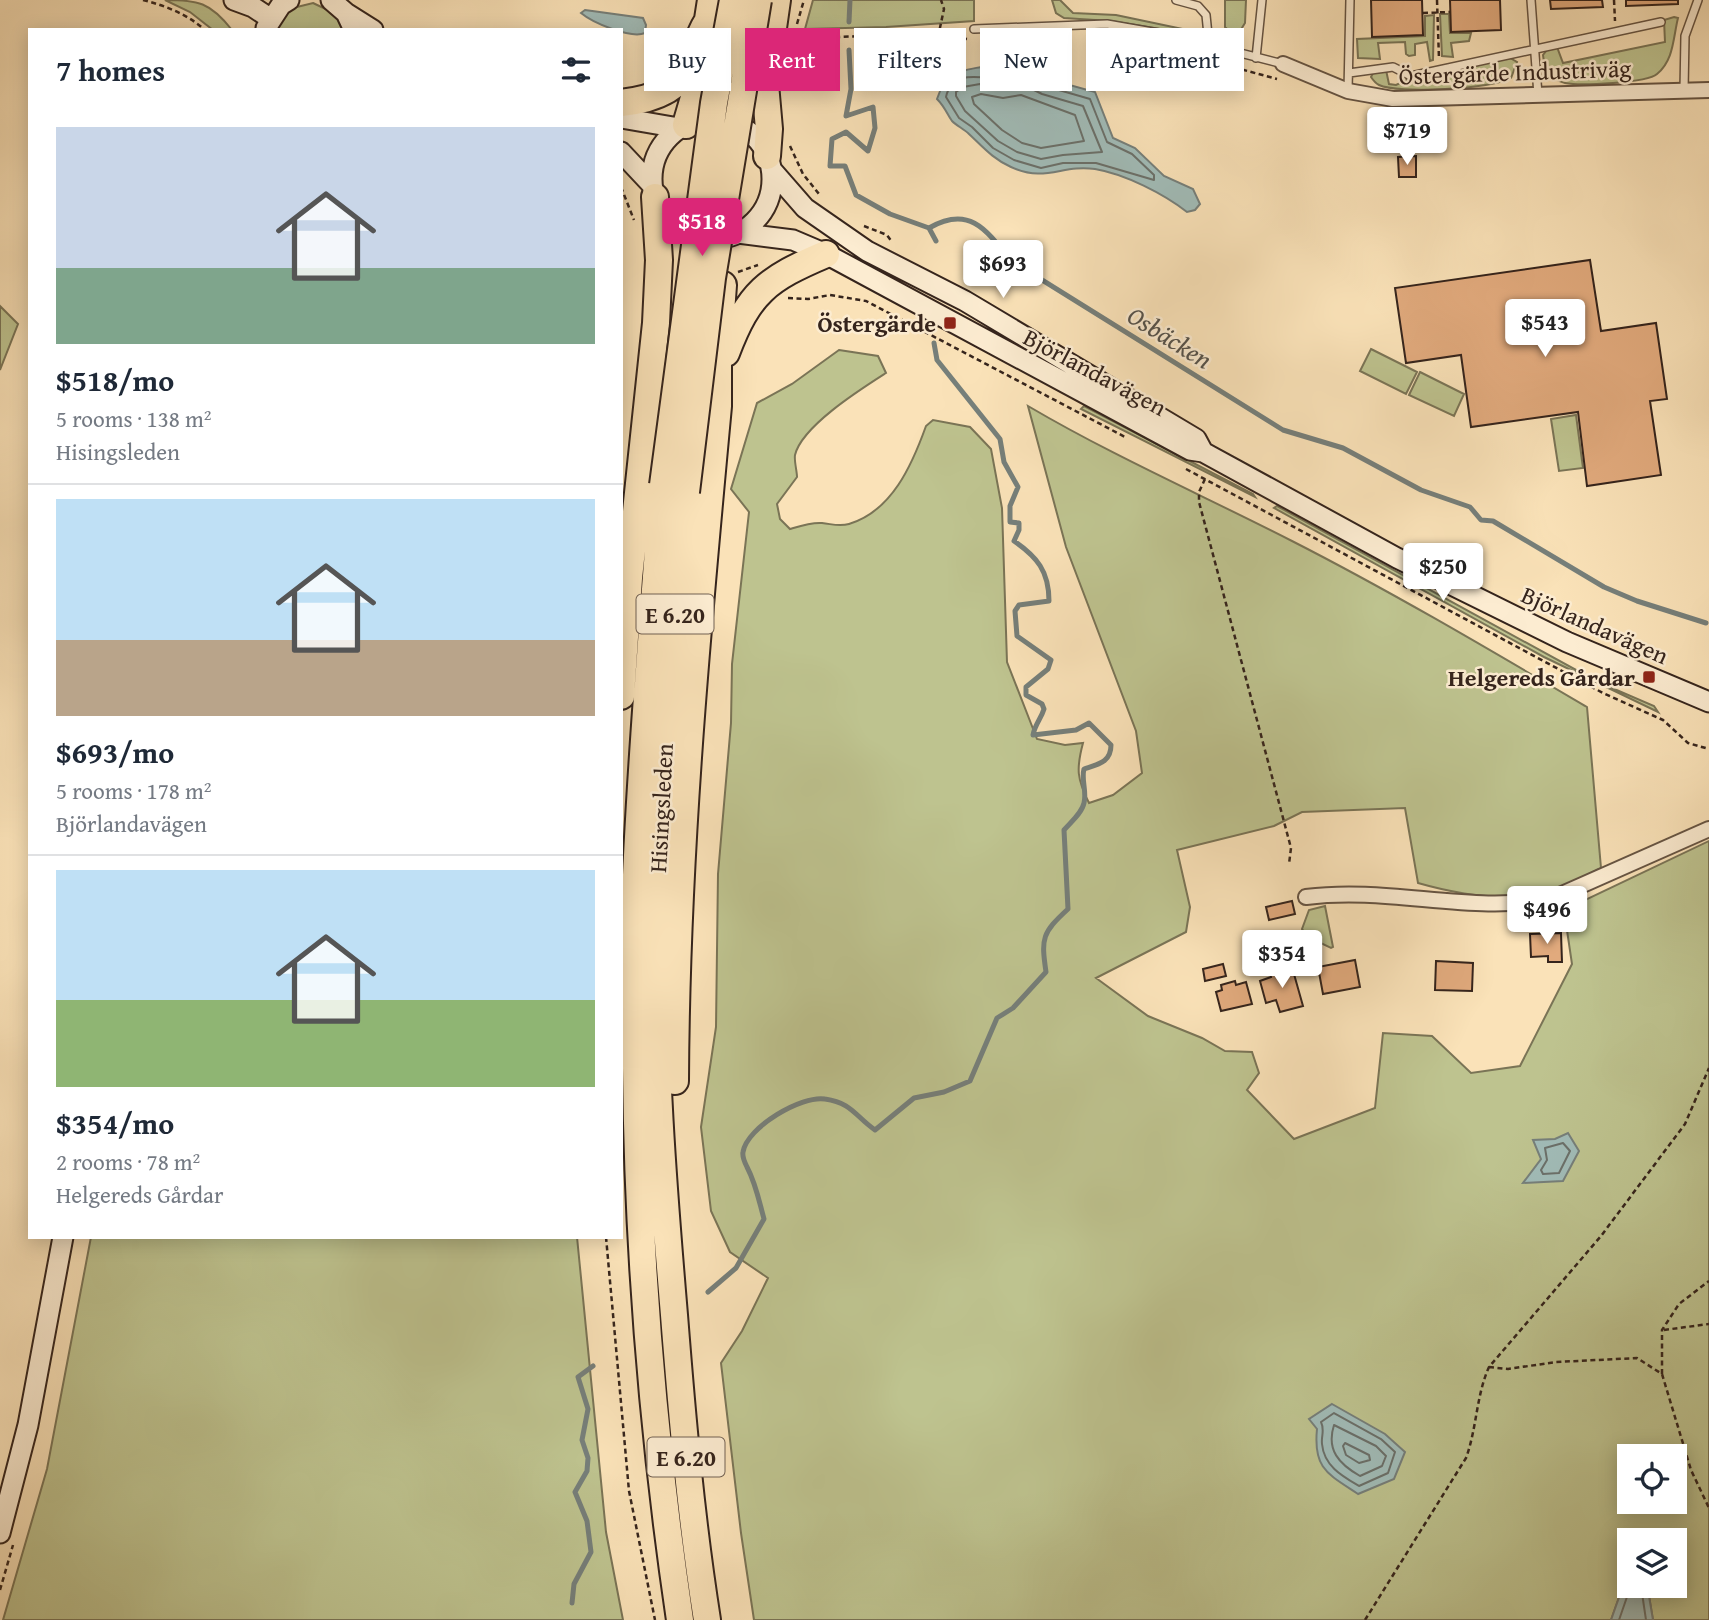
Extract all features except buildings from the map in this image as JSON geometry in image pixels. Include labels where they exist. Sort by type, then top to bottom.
[{"type":"highway","name":"Hisingsleden","points":[[707,1620],[695,1544],[662,1176],[655,997],[656,897],[675,488],[714,103],[733,0]]},
{"type":"highway","name":"Hisingsleden","points":[[680,1620],[659,1460],[643,1294],[637,1181],[634,922],[646,681],[675,488],[758,0]]},
{"type":"highway","points":[[769,162],[765,84],[777,0]]},
{"type":"highway","points":[[623,103],[667,92],[675,84],[686,72],[709,11]]},
{"type":"highway","points":[[682,127],[698,84],[709,11]]},
{"type":"highway","points":[[623,666],[629,578],[656,323],[659,260],[653,191]]},
{"type":"highway","points":[[672,1293],[676,965],[695,670],[720,372],[718,354],[725,270],[735,234]]},
{"type":"highway","points":[[720,372],[738,323],[765,273],[785,271],[826,254]]},
{"type":"highway","points":[[623,930],[635,1000]]},
{"type":"street","points":[[234,0],[253,7],[268,24],[281,5],[289,0]]},
{"type":"street","points":[[331,0],[350,21],[368,28]]},
{"type":"street","name":"Östergärde Industriväg","points":[[1290,67],[1348,92],[1393,99],[1709,90]]},
{"type":"street","points":[[623,118],[682,127],[714,119],[733,123],[750,133],[769,162],[771,184],[765,206],[751,224],[735,234],[705,238],[685,233],[669,221],[653,191],[623,154]]},
{"type":"street","points":[[653,191],[658,153],[667,139],[682,127]]},
{"type":"street","name":"Björlandavägen","points":[[769,162],[805,208],[867,251],[965,301],[1128,397],[1196,439],[1203,452]]},
{"type":"street","name":"Björlandavägen","points":[[735,234],[785,238],[826,254],[912,303],[1190,450],[1203,452],[1397,558],[1567,642],[1709,702]]},
{"type":"street","points":[[1306,897],[1361,893],[1494,905],[1539,901],[1553,898],[1708,829]]},
{"type":"street","points":[[0,1533],[28,1424],[63,1239]]},
{"type":"lane","points":[[1176,0],[1198,6],[1206,15],[1207,28]]},
{"type":"lane","points":[[1256,58],[1262,0]]},
{"type":"lane","points":[[1348,92],[1350,0]]},
{"type":"lane","points":[[1531,0],[1538,95]]},
{"type":"lane","points":[[1684,90],[1685,36],[1698,0]]},
{"type":"lane","points":[[1349,74],[1393,67],[1411,76],[1661,22]]},
{"type":"lane","name":"Östergärde Industriväg","points":[[974,29],[1107,24],[1130,28]]},
{"type":"lane","name":"Östergärde Industriväg","points":[[1244,55],[1290,67]]},
{"type":"path","points":[[143,0],[167,6],[194,20],[203,28]]},
{"type":"path","points":[[796,25],[804,0]]},
{"type":"path","points":[[941,0],[944,9],[941,28]]},
{"type":"path","points":[[1437,0],[1439,69]]},
{"type":"path","points":[[1615,0],[1615,32]]},
{"type":"path","points":[[1423,13],[1450,12]]},
{"type":"path","points":[[966,39],[978,40]]},
{"type":"path","points":[[1244,70],[1287,79],[1290,67]]},
{"type":"path","points":[[788,140],[803,174],[821,197],[805,208]]},
{"type":"path","points":[[623,192],[634,222]]},
{"type":"path","points":[[765,273],[783,246],[785,238]]},
{"type":"path","points":[[725,270],[765,273],[785,297],[793,300],[830,295],[866,301],[1127,438]]},
{"type":"path","points":[[1176,463],[1603,693],[1663,720],[1688,743],[1709,749]]},
{"type":"path","points":[[1205,479],[1199,492],[1199,502],[1291,848],[1289,864]]},
{"type":"path","points":[[1365,1620],[1466,1458],[1489,1367],[1601,1237],[1685,1124],[1709,1068]]},
{"type":"path","points":[[606,1239],[629,1491],[655,1620]]},
{"type":"path","points":[[1709,1281],[1679,1304],[1662,1330],[1662,1374],[1691,1470],[1709,1508]]},
{"type":"path","points":[[1662,1330],[1709,1324]]},
{"type":"path","points":[[1489,1367],[1508,1369],[1556,1362],[1637,1358],[1662,1374]]},
{"type":"green space","points":[[165,0],[203,4],[217,13],[230,28],[210,28],[190,12]]},
{"type":"green space","points":[[813,0],[974,0],[974,21],[886,27],[805,28]]},
{"type":"green space","points":[[1052,0],[1060,0],[1073,13],[1116,15],[1178,28],[1064,18],[1056,13]]},
{"type":"green space","points":[[1225,0],[1246,0],[1245,23],[1242,28],[1225,27]]},
{"type":"green space","points":[[313,3],[334,13],[343,28],[275,28],[289,9]]},
{"type":"green space","points":[[1440,14],[1449,14],[1450,33],[1471,33],[1469,41],[1451,43],[1453,57],[1442,56]]},
{"type":"green space","points":[[1434,15],[1433,60],[1430,61],[1427,42],[1415,44],[1415,55],[1409,56],[1406,54],[1405,42],[1378,43],[1380,59],[1358,58],[1357,39],[1425,36],[1425,16]]},
{"type":"green space","points":[[1678,18],[1670,55],[1663,68],[1651,77],[1613,83],[1565,83],[1552,76],[1545,64],[1543,55],[1547,50],[1557,47],[1563,63],[1665,42],[1664,20]]},
{"type":"green space","points":[[1510,58],[1517,62],[1511,78],[1486,85],[1445,89],[1389,88],[1379,85],[1371,77],[1373,73],[1386,70],[1389,84],[1396,85],[1409,79]]},
{"type":"green space","points":[[0,306],[18,324],[0,370]]},
{"type":"green space","points":[[1371,349],[1417,372],[1406,394],[1360,371]]},
{"type":"green space","points":[[839,350],[878,356],[886,373],[834,409],[800,444],[795,455],[797,477],[777,504],[780,519],[790,529],[814,523],[845,525],[864,518],[877,509],[889,498],[907,471],[926,426],[933,420],[970,427],[991,449],[1002,508],[1007,662],[1037,739],[1065,745],[1083,743],[1079,774],[1089,803],[1113,795],[1142,773],[1136,731],[1066,547],[1028,406],[1093,442],[1367,580],[1587,707],[1601,868],[1558,889],[1536,895],[1502,897],[1468,894],[1418,883],[1405,808],[1302,812],[1274,826],[1177,850],[1190,907],[1186,932],[1096,978],[1148,1016],[1202,1038],[1225,1051],[1252,1052],[1259,1073],[1247,1090],[1294,1139],[1375,1108],[1383,1033],[1432,1036],[1471,1073],[1520,1066],[1572,964],[1564,910],[1709,841],[1709,1620],[1653,1620],[1649,1598],[1687,1598],[1687,1528],[1617,1528],[1619,1598],[1611,1620],[754,1620],[721,1363],[742,1331],[768,1278],[730,1252],[711,1211],[701,1127],[716,1027],[718,874],[731,723],[732,664],[749,512],[731,489],[757,403],[792,384]]},
{"type":"green space","points":[[1420,372],[1464,394],[1454,416],[1409,395]]},
{"type":"green space","points":[[1084,406],[1253,494],[1255,497],[1081,409]]},
{"type":"green space","points":[[1576,415],[1583,468],[1559,471],[1551,419]]},
{"type":"green space","points":[[1277,506],[1598,682],[1654,706],[1658,712],[1544,657],[1274,508]]},
{"type":"green space","points":[[1325,906],[1333,947],[1331,948],[1308,937],[1302,929],[1309,910]]},
{"type":"green space","points":[[91,1239],[577,1239],[606,1532],[623,1620],[3,1620],[47,1469]]},
{"type":"water","points":[[585,10],[643,18],[646,25],[644,33],[631,34],[623,32],[623,28],[610,28],[581,13]]},
{"type":"water","points":[[980,67],[980,91],[1072,91],[1072,86],[1095,92],[1113,138],[1135,148],[1164,176],[1193,189],[1200,204],[1195,210],[1187,212],[1144,186],[1119,175],[1095,169],[1034,173],[1011,167],[988,152],[952,121],[937,99],[940,91],[966,91],[966,70]]},
{"type":"water","points":[[1568,1133],[1579,1151],[1563,1181],[1523,1183],[1541,1159],[1533,1140],[1555,1139]]},
{"type":"water","points":[[1332,1404],[1385,1434],[1405,1452],[1394,1479],[1358,1494],[1325,1469],[1318,1453],[1317,1429],[1309,1419]]},
{"type":"water","points":[[1619,1598],[1649,1598],[1653,1620],[1611,1620]]},
{"type":"waterway","name":"Osbäcken","points":[[849,22],[850,0]]},
{"type":"waterway","name":"Osbäcken","points":[[849,50],[851,89],[846,116],[873,107],[875,128],[868,151],[846,132],[832,139],[830,166],[845,166],[856,195],[890,214],[929,228],[955,219],[976,224],[1010,260],[1283,430],[1343,448],[1421,490],[1470,507],[1481,520],[1493,521],[1604,587],[1637,601],[1706,623]]},
{"type":"waterway","points":[[929,228],[936,241]]},
{"type":"waterway","points":[[708,1292],[736,1268],[764,1219],[743,1154],[747,1142],[765,1123],[790,1107],[815,1099],[825,1099],[847,1107],[875,1130],[914,1098],[944,1092],[970,1081],[997,1018],[1013,1008],[1046,972],[1045,937],[1068,909],[1064,830],[1083,807],[1084,769],[1103,762],[1110,751],[1111,745],[1089,723],[1076,730],[1033,735],[1044,709],[1042,704],[1026,695],[1026,687],[1048,669],[1051,660],[1017,636],[1015,611],[1019,605],[1049,601],[1047,581],[1035,559],[1014,541],[1019,523],[1010,522],[1010,506],[1018,487],[1004,462],[1000,439],[937,360],[934,343]]},
{"type":"waterway","points":[[572,1603],[574,1584],[591,1552],[587,1521],[575,1492],[587,1471],[588,1458],[582,1440],[588,1409],[578,1377],[593,1366]]},
{"type":"place","name":"Östergärde","points":[[950,323]]},
{"type":"place","name":"Helgereds Gårdar","points":[[1649,677]]}]
